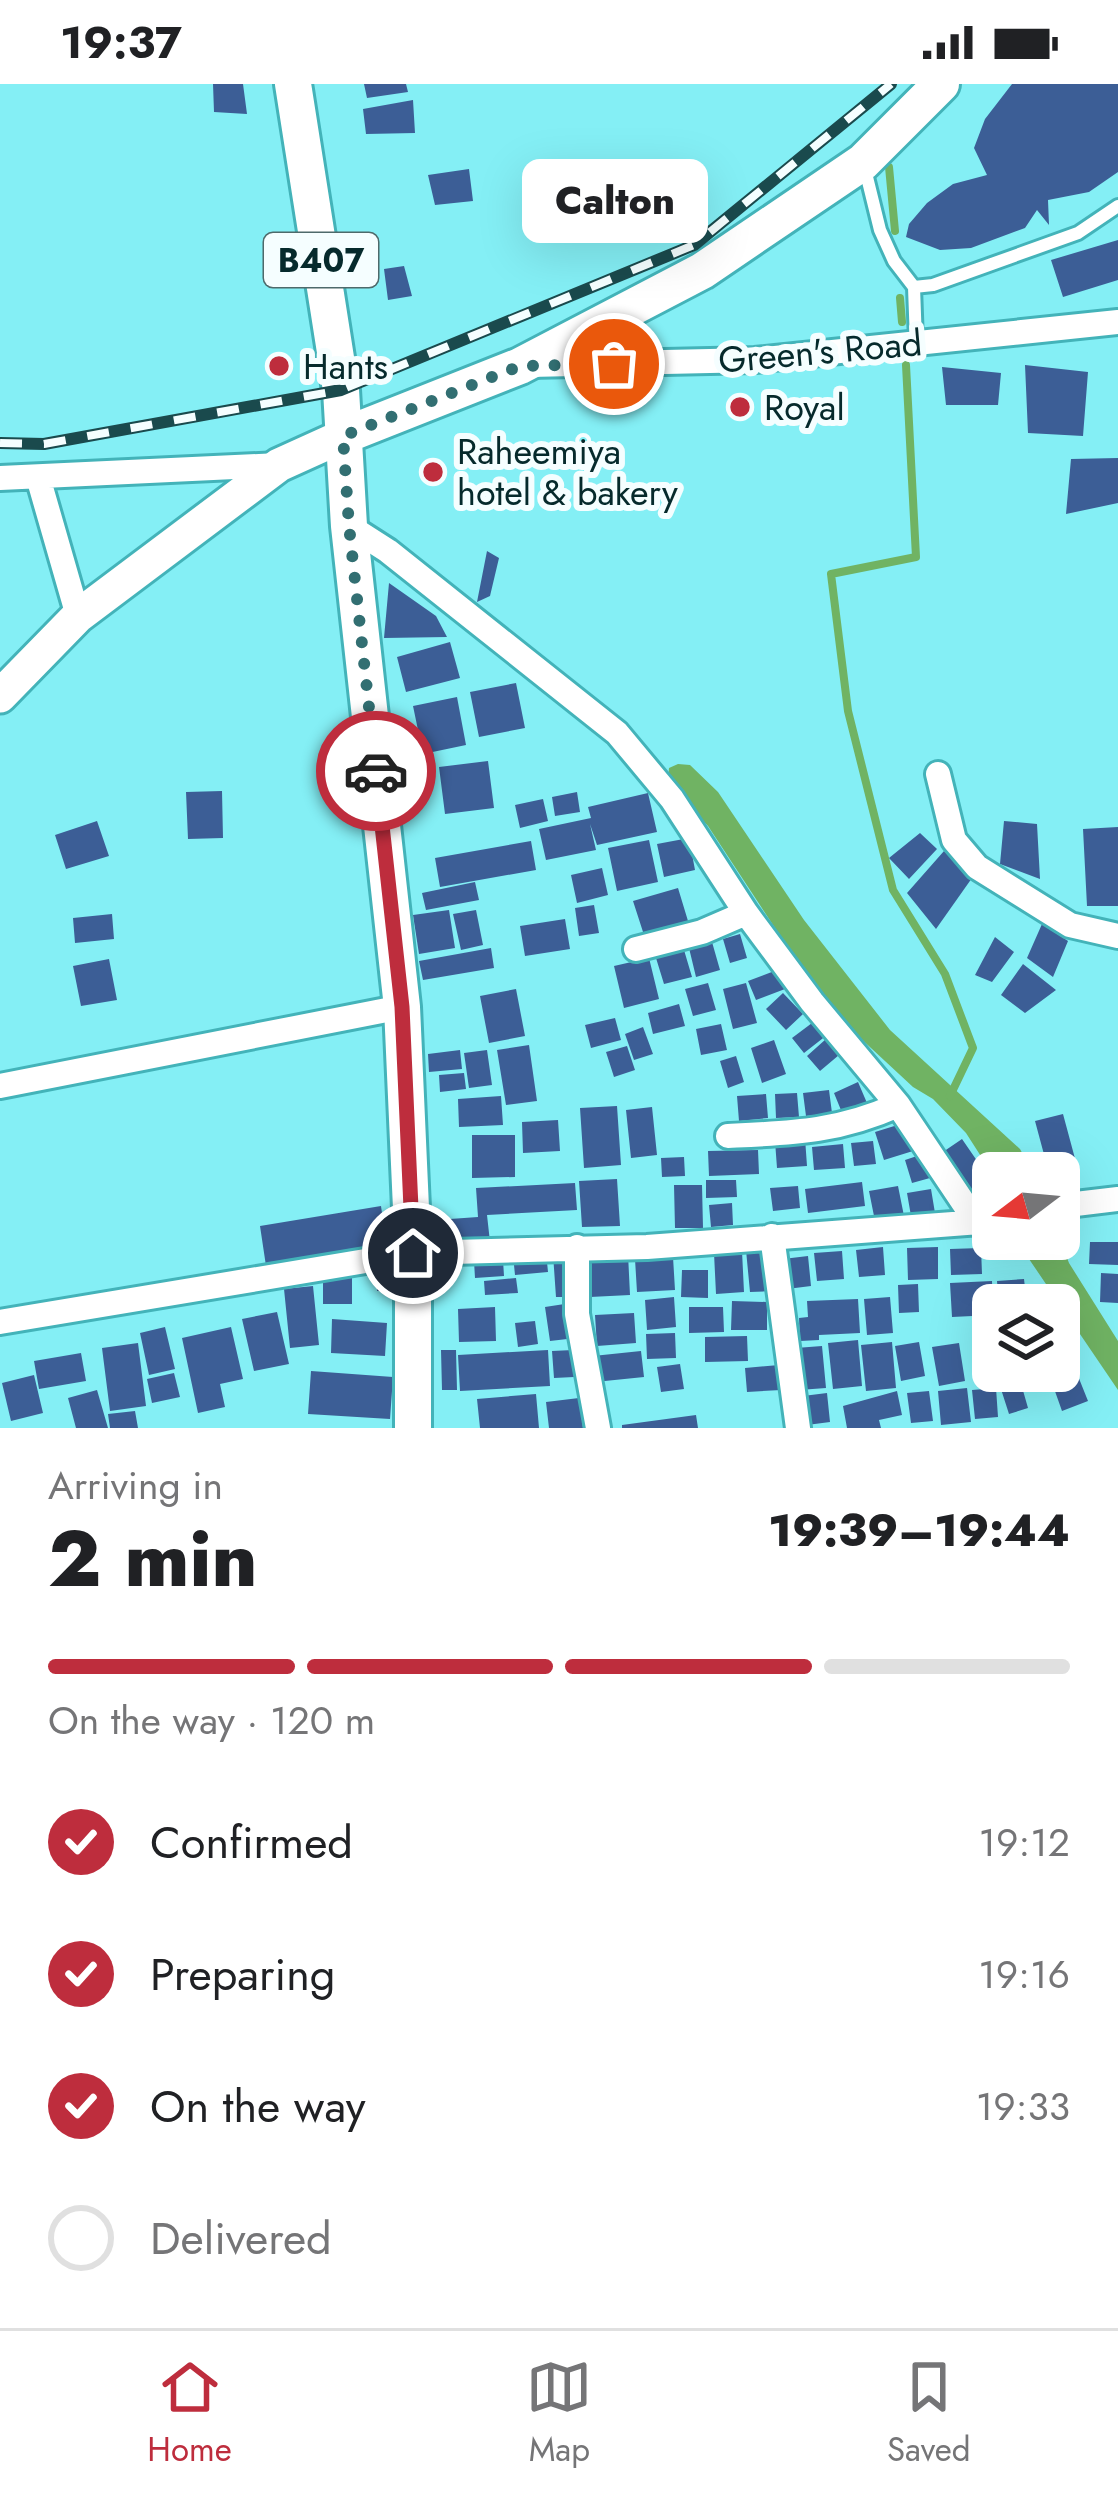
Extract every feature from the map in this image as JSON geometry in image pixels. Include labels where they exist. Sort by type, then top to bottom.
[{"type":"main road","name":"B407","points":[[293,84],[341,390],[349,526],[402,1007],[413,1253],[413,1428]]},
{"type":"main road","points":[[0,696],[78,616],[279,465],[520,366],[702,271],[863,162],[941,84]]},
{"type":"street","name":"Green's Road","points":[[520,366],[754,361],[1118,322]]},
{"type":"street","points":[[0,478],[279,465]]},
{"type":"street","points":[[38,477],[78,616]]},
{"type":"street","points":[[349,526],[388,551],[617,734],[672,799],[746,913],[812,1002],[898,1105],[972,1205]]},
{"type":"street","points":[[938,774],[954,840],[977,867],[1070,925],[1118,936]]},
{"type":"street","points":[[636,949],[702,932],[746,913]]},
{"type":"street","points":[[0,1086],[402,1007]]},
{"type":"street","points":[[728,1136],[856,1124],[898,1105]]},
{"type":"street","points":[[1080,1203],[1118,1199]]},
{"type":"street","points":[[0,1322],[413,1253],[647,1247],[972,1223]]},
{"type":"street","points":[[772,1236],[798,1428]]},
{"type":"street","points":[[577,1247],[577,1314],[598,1428]]},
{"type":"lane","points":[[863,162],[880,230],[914,287],[916,342]]},
{"type":"lane","points":[[914,287],[933,285],[1078,233],[1118,206]]},
{"type":"shaded area","points":[[690,765],[718,792],[804,920],[890,1030],[1022,1152],[978,1152],[933,1099],[913,1087],[858,1036],[798,963],[708,826],[677,793],[668,778],[669,768]]},
{"type":"shaded area","points":[[1030,1260],[1068,1260],[1118,1341],[1118,1390],[1080,1334],[1080,1284],[1046,1284]]},
{"type":"building","points":[[213,84],[243,84],[247,114],[214,112]]},
{"type":"building","points":[[364,84],[406,84],[408,92],[367,98]]},
{"type":"building","points":[[1012,84],[1118,84],[1118,172],[1089,192],[1048,200],[1049,225],[1037,210],[1025,228],[971,248],[940,250],[906,237],[909,224],[927,203],[953,184],[987,175],[974,148],[985,119]]},
{"type":"building","points":[[413,100],[415,133],[366,134],[363,109]]},
{"type":"building","points":[[469,169],[473,201],[435,205],[428,175]]},
{"type":"building","points":[[1118,240],[1118,280],[1063,297],[1051,260]]},
{"type":"building","points":[[404,266],[412,296],[388,300],[384,269]]},
{"type":"building","points":[[1025,365],[1088,372],[1083,436],[1028,433]]},
{"type":"building","points":[[942,367],[1001,373],[998,405],[946,405]]},
{"type":"building","points":[[1118,458],[1118,503],[1066,514],[1071,459]]},
{"type":"building","points":[[487,551],[499,558],[490,596],[477,602]]},
{"type":"building","points":[[389,583],[436,616],[447,637],[384,638]]},
{"type":"building","points":[[450,642],[460,678],[406,692],[397,657]]},
{"type":"building","points":[[516,683],[525,728],[479,737],[470,692]]},
{"type":"building","points":[[457,697],[466,745],[423,754],[413,706]]},
{"type":"building","points":[[488,761],[494,808],[445,814],[439,767]]},
{"type":"building","points":[[222,791],[223,838],[188,839],[186,792]]},
{"type":"building","points":[[577,792],[580,812],[555,816],[552,797]]},
{"type":"building","points":[[648,793],[657,832],[597,845],[590,824],[596,850],[546,860],[539,829],[591,818],[588,807]]},
{"type":"building","points":[[543,799],[548,821],[520,828],[515,805]]},
{"type":"building","points":[[97,821],[109,856],[66,869],[55,835]]},
{"type":"building","points":[[1004,821],[1037,824],[1040,879],[1000,864]]},
{"type":"building","points":[[1118,827],[1118,906],[1087,906],[1083,829]]},
{"type":"building","points":[[920,833],[937,849],[909,879],[889,858]]},
{"type":"building","points":[[689,838],[695,870],[664,877],[657,844]]},
{"type":"building","points":[[649,840],[658,882],[617,891],[608,848]]},
{"type":"building","points":[[531,841],[536,870],[440,887],[435,858]]},
{"type":"building","points":[[944,851],[972,878],[936,929],[907,893]]},
{"type":"building","points":[[602,868],[608,895],[577,903],[571,875]]},
{"type":"building","points":[[475,882],[479,900],[426,910],[422,893]]},
{"type":"building","points":[[678,888],[688,921],[644,935],[633,901]]},
{"type":"building","points":[[594,905],[599,933],[579,936],[575,908]]},
{"type":"building","points":[[449,910],[455,948],[419,954],[413,915]]},
{"type":"building","points":[[476,910],[483,945],[461,950],[453,914]]},
{"type":"building","points":[[112,914],[114,939],[75,943],[73,918]]},
{"type":"building","points":[[565,919],[570,949],[525,956],[520,926]]},
{"type":"building","points":[[1042,924],[1068,941],[1053,977],[1027,958]]},
{"type":"building","points":[[740,934],[747,958],[730,963],[723,939]]},
{"type":"building","points":[[995,937],[1014,952],[992,982],[975,975]]},
{"type":"building","points":[[712,942],[720,970],[696,977],[689,948]]},
{"type":"building","points":[[491,948],[494,968],[423,980],[419,961]]},
{"type":"building","points":[[684,950],[692,977],[664,984],[656,958]]},
{"type":"building","points":[[649,958],[659,999],[624,1008],[614,966]]},
{"type":"building","points":[[109,959],[117,1000],[81,1006],[73,966]]},
{"type":"building","points":[[1023,964],[1056,990],[1025,1013],[1001,995]]},
{"type":"building","points":[[777,970],[785,989],[756,1000],[748,981]]},
{"type":"building","points":[[708,983],[716,1010],[693,1016],[685,989]]},
{"type":"building","points":[[746,983],[757,1023],[733,1029],[723,989]]},
{"type":"building","points":[[516,989],[525,1036],[489,1043],[480,996]]},
{"type":"building","points":[[783,993],[803,1014],[786,1030],[766,1009]]},
{"type":"building","points":[[679,1004],[685,1026],[653,1034],[648,1013]]},
{"type":"building","points":[[615,1018],[621,1040],[591,1048],[585,1025]]},
{"type":"building","points":[[816,1020],[827,1035],[804,1053],[792,1038]]},
{"type":"building","points":[[721,1024],[727,1050],[701,1055],[696,1029]]},
{"type":"building","points":[[643,1027],[653,1054],[634,1060],[625,1034]]},
{"type":"building","points":[[826,1039],[839,1055],[820,1071],[807,1056]]},
{"type":"building","points":[[774,1040],[786,1074],[762,1083],[751,1048]]},
{"type":"building","points":[[529,1045],[537,1101],[506,1105],[497,1050]]},
{"type":"building","points":[[627,1046],[635,1070],[614,1077],[606,1052]]},
{"type":"building","points":[[460,1050],[462,1069],[429,1072],[428,1054]]},
{"type":"building","points":[[487,1050],[492,1085],[469,1088],[464,1053]]},
{"type":"building","points":[[736,1056],[744,1082],[728,1088],[720,1061]]},
{"type":"building","points":[[464,1073],[466,1089],[440,1092],[439,1075]]},
{"type":"building","points":[[858,1082],[870,1110],[845,1120],[834,1093]]},
{"type":"building","points":[[829,1090],[832,1113],[806,1116],[803,1093]]},
{"type":"building","points":[[797,1093],[799,1117],[776,1118],[775,1094]]},
{"type":"building","points":[[766,1094],[768,1118],[739,1121],[737,1096]]},
{"type":"building","points":[[501,1096],[503,1125],[459,1127],[458,1099]]},
{"type":"building","points":[[617,1106],[621,1165],[584,1168],[580,1108]]},
{"type":"building","points":[[652,1107],[657,1155],[631,1158],[626,1110]]},
{"type":"building","points":[[1063,1114],[1073,1152],[1043,1152],[1035,1121]]},
{"type":"building","points":[[558,1120],[560,1151],[523,1153],[522,1122]]},
{"type":"building","points":[[904,1123],[913,1151],[884,1160],[875,1132]]},
{"type":"building","points":[[472,1135],[515,1135],[515,1177],[472,1178]]},
{"type":"building","points":[[805,1138],[807,1166],[777,1168],[775,1141]]},
{"type":"building","points":[[962,1139],[972,1154],[972,1201],[940,1154]]},
{"type":"building","points":[[873,1141],[876,1164],[854,1166],[851,1143]]},
{"type":"building","points":[[843,1144],[845,1168],[814,1170],[812,1147]]},
{"type":"building","points":[[758,1150],[759,1174],[709,1176],[708,1151]]},
{"type":"building","points":[[923,1154],[930,1178],[912,1183],[905,1160]]},
{"type":"building","points":[[684,1157],[685,1176],[662,1177],[661,1158]]},
{"type":"building","points":[[617,1179],[620,1226],[582,1227],[579,1181]]},
{"type":"building","points":[[706,1180],[736,1180],[737,1197],[706,1198]]},
{"type":"building","points":[[862,1182],[865,1206],[808,1213],[805,1189]]},
{"type":"building","points":[[575,1183],[577,1210],[487,1215],[490,1242],[452,1246],[450,1219],[478,1217],[476,1188]]},
{"type":"building","points":[[674,1185],[702,1185],[703,1228],[675,1228]]},
{"type":"building","points":[[798,1186],[800,1208],[773,1211],[770,1188]]},
{"type":"building","points":[[898,1186],[904,1216],[875,1221],[869,1191]]},
{"type":"building","points":[[931,1189],[935,1213],[911,1216],[907,1193]]},
{"type":"building","points":[[732,1203],[733,1225],[711,1227],[709,1205]]},
{"type":"building","points":[[381,1206],[387,1247],[266,1266],[260,1226]]},
{"type":"building","points":[[1090,1242],[1118,1242],[1118,1265],[1089,1264]]},
{"type":"building","points":[[883,1247],[885,1275],[859,1277],[856,1250]]},
{"type":"building","points":[[938,1247],[938,1279],[908,1280],[907,1248]]},
{"type":"building","points":[[770,1248],[774,1291],[750,1292],[746,1250]]},
{"type":"building","points":[[972,1248],[972,1260],[981,1260],[982,1274],[951,1275],[950,1249]]},
{"type":"building","points":[[742,1251],[744,1292],[716,1294],[714,1253]]},
{"type":"building","points":[[842,1251],[844,1279],[817,1281],[814,1253]]},
{"type":"building","points":[[546,1252],[548,1272],[515,1275],[513,1255]]},
{"type":"building","points":[[553,1254],[572,1254],[574,1297],[556,1297]]},
{"type":"building","points":[[628,1254],[630,1295],[590,1297],[588,1256]]},
{"type":"building","points":[[808,1256],[811,1286],[787,1289],[783,1259]]},
{"type":"building","points":[[673,1257],[675,1290],[637,1292],[635,1259]]},
{"type":"building","points":[[503,1260],[504,1276],[475,1278],[474,1261]]},
{"type":"building","points":[[378,1263],[403,1264],[403,1291],[377,1291]]},
{"type":"building","points":[[682,1270],[708,1270],[708,1298],[681,1297]]},
{"type":"building","points":[[1101,1273],[1118,1274],[1118,1303],[1100,1302]]},
{"type":"building","points":[[352,1276],[352,1304],[323,1304],[323,1277]]},
{"type":"building","points":[[516,1278],[518,1293],[485,1295],[484,1281]]},
{"type":"building","points":[[1024,1279],[1025,1284],[997,1284]]},
{"type":"building","points":[[950,1283],[992,1284],[972,1284],[972,1316],[952,1317]]},
{"type":"building","points":[[918,1284],[919,1312],[899,1313],[898,1285]]},
{"type":"building","points":[[313,1286],[319,1345],[290,1348],[284,1289]]},
{"type":"building","points":[[674,1297],[676,1327],[647,1330],[645,1300]]},
{"type":"building","points":[[890,1297],[893,1333],[867,1335],[864,1299]]},
{"type":"building","points":[[858,1299],[860,1333],[800,1341],[799,1318],[808,1317],[807,1301]]},
{"type":"building","points":[[732,1301],[767,1302],[767,1330],[731,1330]]},
{"type":"building","points":[[571,1303],[576,1338],[550,1341],[545,1307]]},
{"type":"building","points":[[495,1307],[496,1341],[459,1342],[458,1309]]},
{"type":"building","points":[[689,1307],[723,1307],[724,1332],[689,1333]]},
{"type":"building","points":[[277,1312],[289,1364],[254,1371],[242,1319]]},
{"type":"building","points":[[634,1313],[636,1343],[597,1346],[595,1315]]},
{"type":"building","points":[[332,1319],[387,1323],[385,1356],[331,1353]]},
{"type":"building","points":[[535,1321],[538,1344],[518,1347],[515,1323]]},
{"type":"building","points":[[165,1327],[175,1369],[149,1375],[140,1333]]},
{"type":"building","points":[[231,1327],[243,1379],[220,1384],[225,1407],[198,1413],[182,1338]]},
{"type":"building","points":[[675,1333],[676,1358],[647,1359],[646,1334]]},
{"type":"building","points":[[747,1336],[748,1361],[705,1362],[705,1337]]},
{"type":"building","points":[[858,1340],[862,1386],[833,1389],[828,1343]]},
{"type":"building","points":[[892,1342],[896,1388],[866,1391],[861,1345]]},
{"type":"building","points":[[919,1342],[925,1376],[901,1381],[895,1346]]},
{"type":"building","points":[[138,1343],[146,1406],[110,1411],[102,1348]]},
{"type":"building","points":[[959,1343],[965,1381],[939,1386],[932,1347]]},
{"type":"building","points":[[822,1346],[826,1388],[799,1390],[796,1348]]},
{"type":"building","points":[[441,1350],[456,1350],[457,1390],[442,1390]]},
{"type":"building","points":[[548,1350],[550,1386],[460,1391],[458,1355]]},
{"type":"building","points":[[573,1350],[574,1377],[554,1378],[552,1351]]},
{"type":"building","points":[[641,1351],[644,1377],[595,1382],[593,1356]]},
{"type":"building","points":[[81,1353],[86,1381],[39,1389],[34,1361]]},
{"type":"building","points":[[680,1364],[684,1389],[661,1392],[657,1367]]},
{"type":"building","points":[[779,1365],[781,1390],[747,1392],[745,1368]]},
{"type":"building","points":[[311,1371],[393,1377],[390,1419],[308,1414]]},
{"type":"building","points":[[174,1373],[180,1397],[152,1403],[147,1379]]},
{"type":"building","points":[[34,1375],[43,1413],[11,1421],[2,1383]]},
{"type":"building","points":[[1080,1381],[1088,1401],[1062,1411],[1055,1392],[1080,1392]]},
{"type":"building","points":[[967,1388],[971,1422],[941,1425],[938,1391]]},
{"type":"building","points":[[97,1390],[108,1428],[76,1428],[68,1398]]},
{"type":"building","points":[[897,1391],[902,1415],[879,1420],[881,1428],[847,1428],[843,1406]]},
{"type":"building","points":[[929,1391],[933,1421],[911,1423],[907,1393]]},
{"type":"building","points":[[972,1392],[996,1392],[998,1417],[975,1419]]},
{"type":"building","points":[[1002,1392],[1023,1392],[1028,1408],[1009,1414]]},
{"type":"building","points":[[827,1393],[830,1422],[807,1425],[803,1396]]},
{"type":"building","points":[[536,1394],[539,1428],[480,1428],[477,1399]]},
{"type":"building","points":[[579,1398],[583,1428],[549,1428],[546,1402]]},
{"type":"building","points":[[135,1411],[138,1428],[110,1428],[108,1414]]},
{"type":"building","points":[[696,1415],[698,1428],[622,1428],[622,1425]]},
{"type":"waterway","points":[[889,167],[895,231]]},
{"type":"waterway","points":[[900,298],[902,322]]},
{"type":"waterway","points":[[906,365],[916,557],[831,574],[848,711],[893,890],[945,974],[973,1048],[950,1096]]},
{"type":"railway","points":[[0,443],[44,444],[341,390],[694,245],[891,84]]},
{"type":"way so far","points":[[376,771],[343,436],[520,366],[614,364]]},
{"type":"place","name":"Calton","points":[[614,364]]},
{"type":"place","name":"Hants","points":[[279,366]]},
{"type":"place","name":"Royal","points":[[740,407]]},
{"type":"place","name":"Raheemiya hotel & bakery","points":[[433,472]]},
{"type":"route","points":[[376,771],[402,1007],[413,1253]]}]
